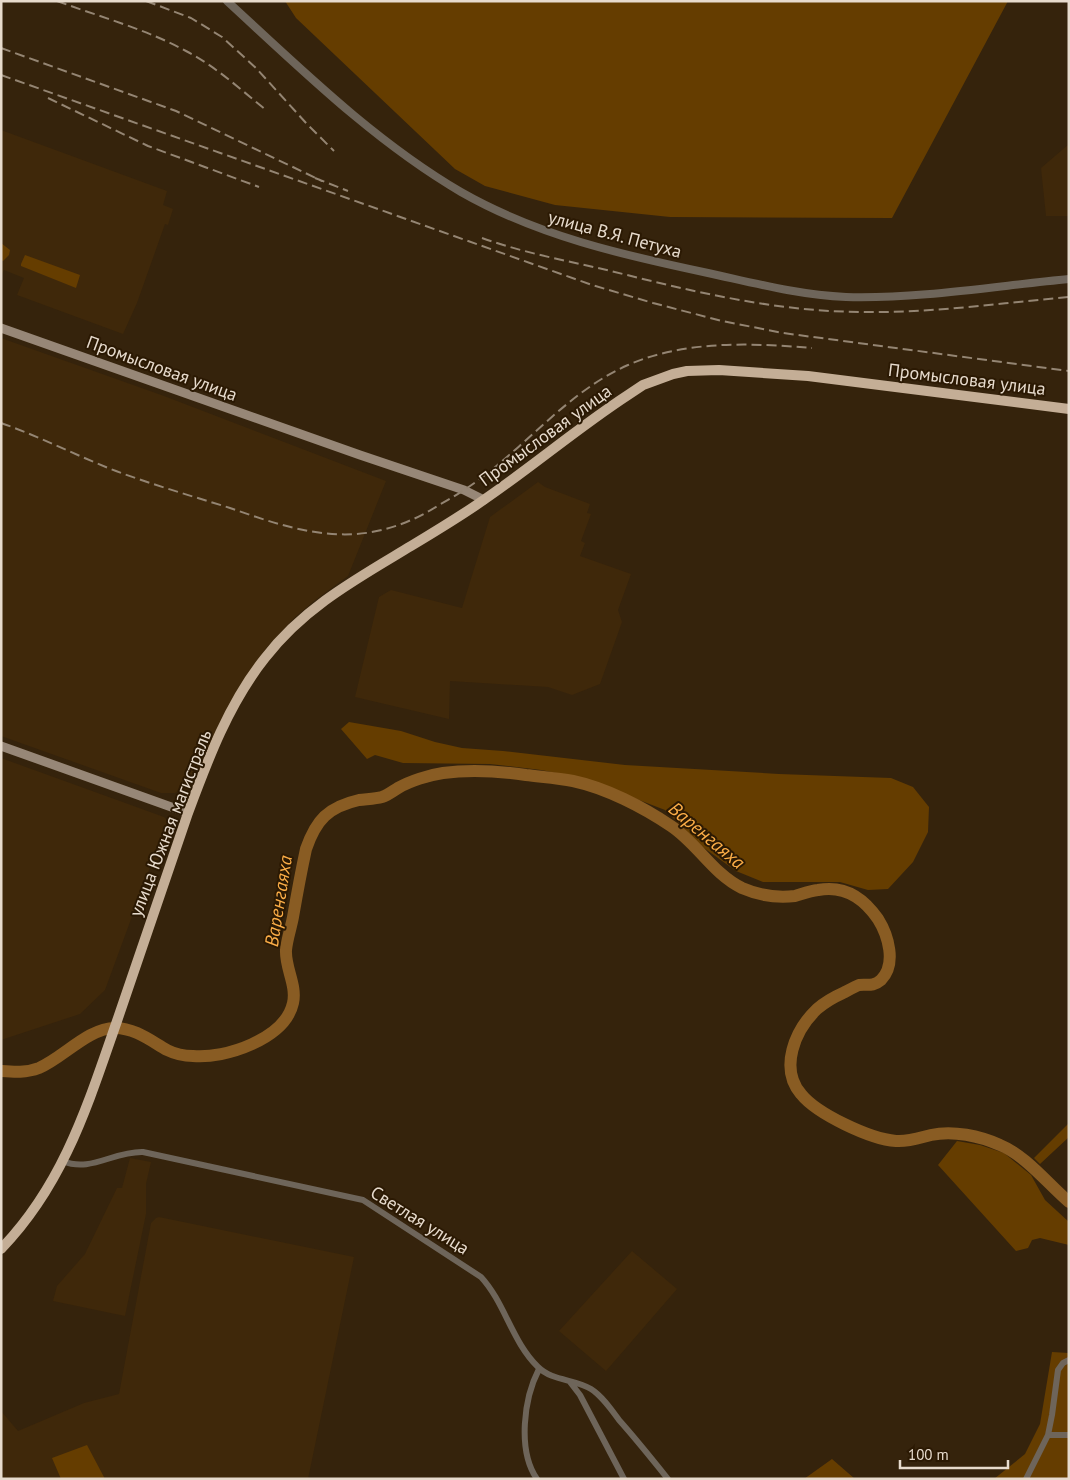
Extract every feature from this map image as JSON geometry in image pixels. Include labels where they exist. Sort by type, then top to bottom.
[{"type":"highway","name":"Промысловая улица","points":[[484,500],[636,390],[659,378],[687,371],[719,370],[808,376],[1069,409]]},
{"type":"highway","name":"улица Южная магистраль","points":[[63,1161],[81,1122],[104,1059],[188,813],[234,705],[256,670],[280,640],[312,611],[351,581],[412,546],[484,500]]},
{"type":"highway","points":[[1,1249],[35,1209],[63,1161]]},
{"type":"main road","name":"Промысловая улица","points":[[1,328],[344,450],[464,490],[484,500]]},
{"type":"main road","points":[[1,746],[188,813]]},
{"type":"street","name":"улица В.Я. Петуха","points":[[227,1],[353,114],[437,177],[507,215],[579,242],[637,258],[758,284],[826,295],[870,296],[909,294],[1069,279]]},
{"type":"street","name":"Светлая улица","points":[[63,1161],[81,1166],[125,1153],[143,1152],[363,1200],[481,1277],[493,1292],[518,1339],[539,1369]]},
{"type":"street","points":[[1026,1479],[1048,1434],[1058,1370],[1063,1363],[1069,1360]]},
{"type":"street","points":[[537,1479],[527,1450],[525,1419],[532,1384],[539,1369],[554,1377],[583,1385],[592,1390],[600,1397],[668,1479]]},
{"type":"street","points":[[570,1382],[580,1395],[624,1479]]},
{"type":"street","points":[[1048,1434],[1069,1435]]},
{"type":"shaded area","points":[[285,1],[1008,1],[892,218],[670,217],[555,205],[485,186],[455,169],[296,18]]},
{"type":"shaded area","points":[[1,130],[167,191],[163,205],[173,209],[168,225],[165,224],[137,303],[123,334],[17,295],[24,278],[4,270],[1,276]]},
{"type":"shaded area","points":[[1069,144],[1069,216],[1046,216],[1041,168]]},
{"type":"shaded area","points":[[1,243],[10,250],[9,255],[3,261],[1,260]]},
{"type":"shaded area","points":[[25,255],[80,275],[76,288],[21,266]]},
{"type":"shaded area","points":[[1,338],[164,396],[386,481],[348,576],[294,618],[267,647],[245,678],[226,711],[195,775],[189,783],[175,793],[161,793],[1,736]]},
{"type":"shaded area","points":[[538,482],[545,487],[590,504],[587,513],[591,514],[581,541],[585,543],[580,556],[631,574],[618,610],[622,622],[600,684],[572,695],[548,687],[450,681],[449,719],[355,697],[379,597],[391,590],[462,608],[490,517]]},
{"type":"shaded area","points":[[349,722],[401,731],[462,748],[625,765],[891,778],[913,787],[929,807],[928,832],[913,862],[888,889],[868,890],[840,882],[763,882],[736,871],[704,848],[665,810],[582,778],[541,770],[490,764],[403,763],[375,755],[367,759],[341,729]]},
{"type":"shaded area","points":[[1,758],[164,817],[169,822],[171,828],[161,858],[152,862],[105,990],[80,1014],[1,1040]]},
{"type":"shaded area","points":[[1069,1123],[1069,1137],[1040,1164],[1034,1158]]},
{"type":"shaded area","points":[[957,1141],[980,1145],[1004,1153],[1031,1175],[1045,1200],[1069,1222],[1069,1245],[1040,1238],[1032,1240],[1028,1248],[1016,1251],[938,1165]]},
{"type":"shaded area","points":[[130,1158],[151,1162],[146,1184],[146,1214],[125,1316],[53,1301],[57,1286],[85,1254],[117,1188],[122,1188]]},
{"type":"shaded area","points":[[159,1217],[354,1257],[308,1479],[1,1479],[1,1411],[18,1431],[84,1403],[119,1394],[151,1223]]},
{"type":"shaded area","points":[[632,1251],[677,1289],[606,1371],[559,1331]]},
{"type":"shaded area","points":[[1052,1352],[1069,1353],[1069,1479],[994,1479],[1025,1454],[1040,1424]]},
{"type":"shaded area","points":[[87,1445],[105,1479],[61,1479],[52,1458]]},
{"type":"shaded area","points":[[832,1459],[855,1479],[804,1479]]},
{"type":"waterway","name":"Варенгаяха","points":[[1,1071],[15,1072],[39,1068],[85,1038],[105,1029],[129,1030],[176,1054],[186,1056],[221,1054],[252,1044],[278,1027],[288,1016],[293,1003],[294,996],[286,950],[306,849],[314,830],[325,816],[348,803],[382,797],[403,785],[443,773],[485,771],[556,778],[598,788],[649,812],[680,833],[722,875],[742,888],[761,894],[782,897],[818,890],[836,889],[852,894],[866,904],[878,919],[888,941],[889,966],[878,982],[859,985],[829,1000],[809,1018],[796,1038],[792,1050],[791,1073],[794,1084],[801,1094],[819,1110],[872,1136],[905,1141],[948,1133],[966,1135],[992,1142],[1009,1150],[1036,1170],[1069,1202]]},
{"type":"railway","points":[[57,1],[171,43],[197,57],[217,71],[266,110]]},
{"type":"railway","points":[[146,1],[191,18],[222,37],[256,68],[334,151]]},
{"type":"railway","points":[[1,48],[176,111],[322,181]]},
{"type":"railway","points":[[1,75],[592,285],[653,303],[722,321],[783,333],[1069,371]]},
{"type":"railway","points":[[48,98],[148,146],[259,187]]},
{"type":"railway","points":[[315,178],[348,191]]},
{"type":"railway","points":[[482,238],[530,252],[673,286],[768,305],[800,309],[865,312],[916,311],[1069,297]]},
{"type":"railway","points":[[1,423],[116,471],[261,518],[308,531],[340,534],[367,533],[399,525],[420,516],[454,497],[494,468],[574,398],[628,365],[672,351],[695,347],[766,345],[812,348]]}]
